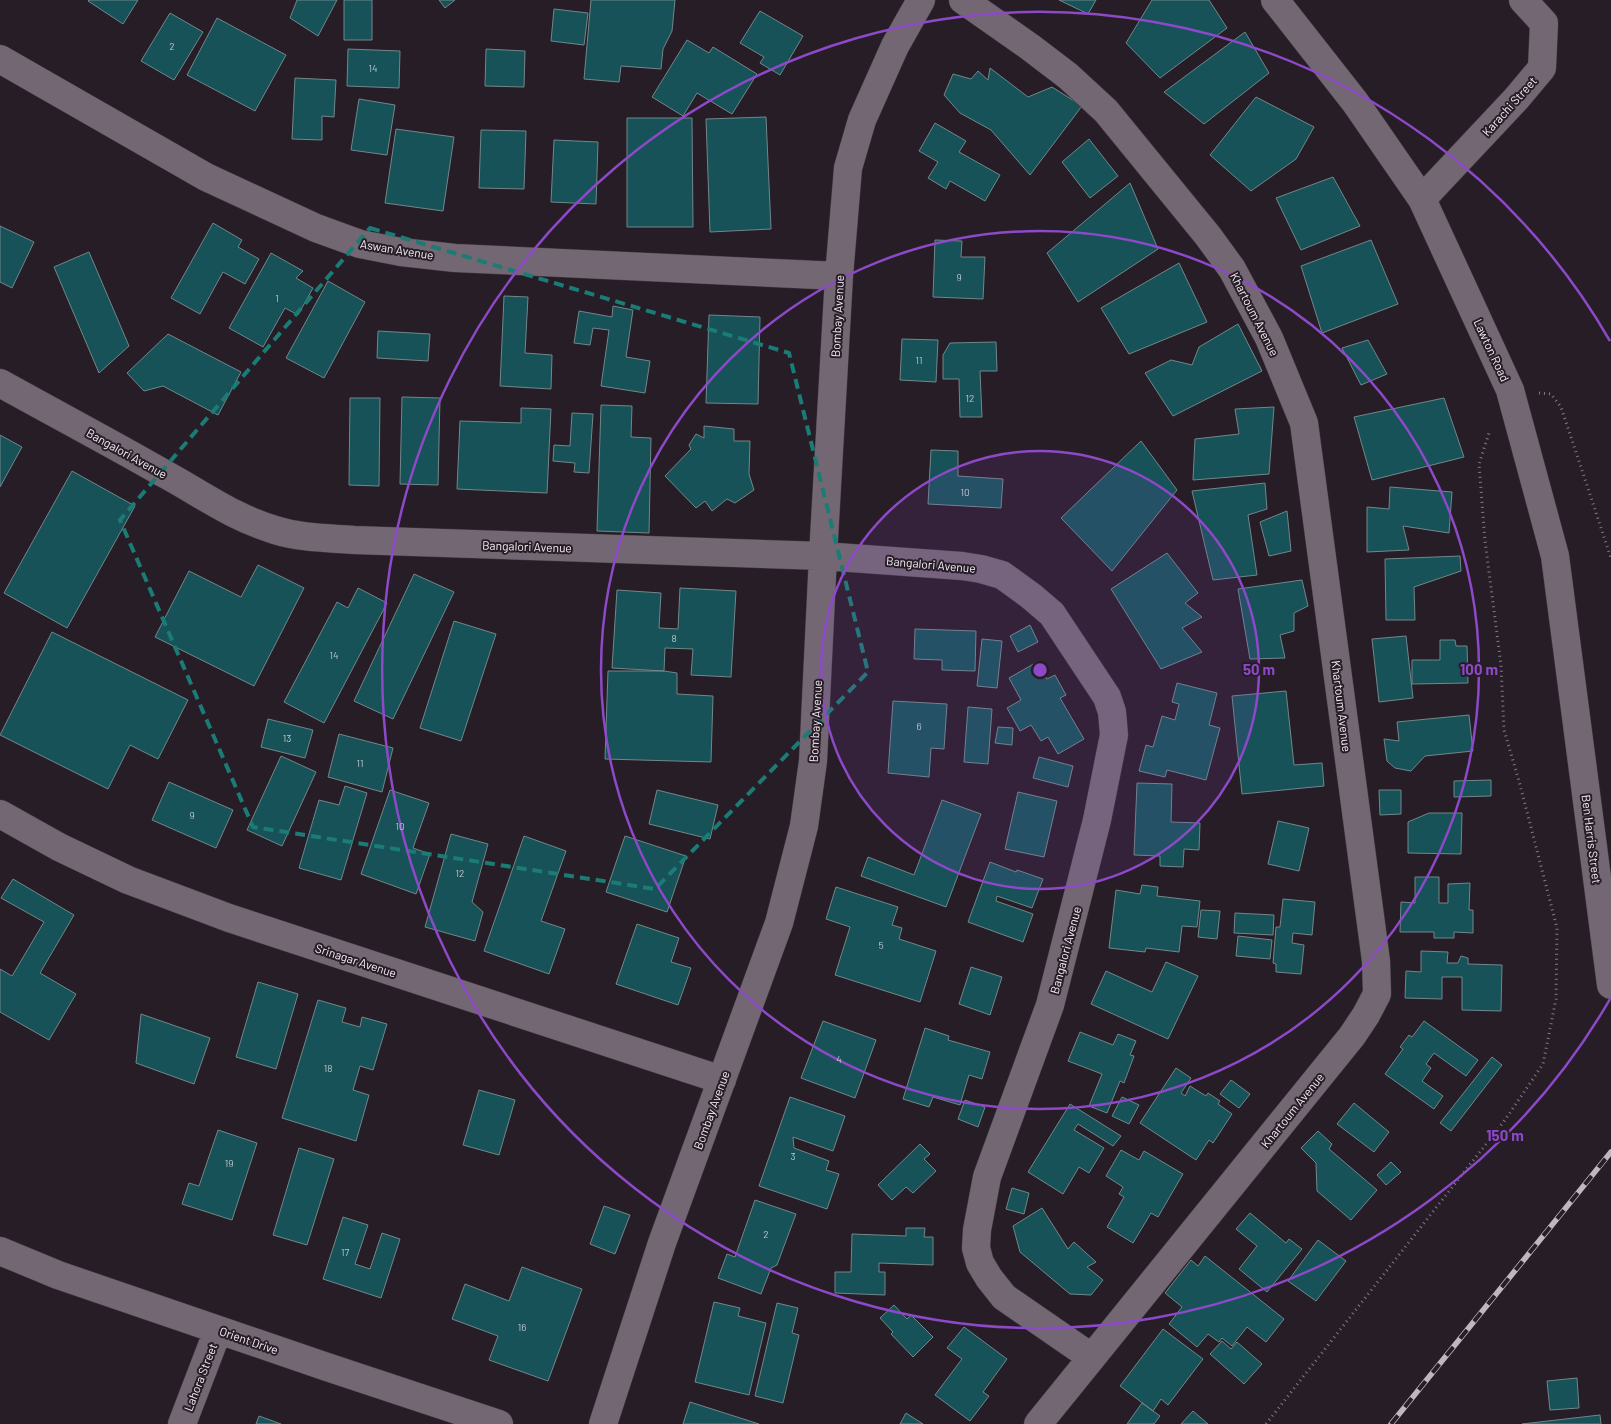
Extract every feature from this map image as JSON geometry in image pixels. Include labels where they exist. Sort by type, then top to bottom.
[{"type":"street","name":"Bombay Avenue","points":[[603,1424],[662,1243],[779,923],[804,826],[813,761],[839,276],[848,168],[862,120],[895,46],[921,0]]},
{"type":"street","name":"Khartoum Avenue","points":[[963,0],[1068,76],[1106,111],[1208,236],[1232,269],[1269,338],[1304,423],[1376,962],[1376,994],[1366,1015],[1352,1036],[1038,1424]]},
{"type":"street","name":"Lawton Road","points":[[1275,0],[1355,102],[1422,199],[1510,390],[1555,556],[1581,752]]},
{"type":"street","name":"Karachi Street","points":[[1422,199],[1516,99],[1542,68],[1544,23],[1523,0]]},
{"type":"street","name":"Aswan Avenue","points":[[0,59],[206,177],[316,228],[360,244],[401,252],[455,258],[839,276]]},
{"type":"street","name":"Bangalori Avenue","points":[[0,383],[165,474],[213,504],[237,516],[275,530],[304,536],[354,540],[823,556],[981,568],[1002,575],[1052,614],[1107,697],[1112,712],[1114,735],[1098,820],[1050,1005],[987,1177],[977,1230],[976,1248],[980,1263],[1004,1297],[1091,1357]]},
{"type":"street","name":"Ben Harris Street","points":[[1581,752],[1611,985]]},
{"type":"street","name":"Srinagar Avenue","points":[[0,814],[59,847],[128,880],[229,918],[722,1080]]},
{"type":"street","name":"Orient Drive","points":[[0,1251],[58,1275],[499,1424]]},
{"type":"street","name":"Lahora Street","points":[[182,1424],[218,1330]]},
{"type":"path","points":[[1510,390],[1551,394],[1561,407],[1611,558]]},
{"type":"path","points":[[1266,1424],[1504,1120],[1543,1064],[1556,999],[1557,928],[1504,730],[1501,665],[1485,541],[1479,464],[1491,428]]},
{"type":"highlighted area","points":[[370,228],[789,353],[868,672],[655,889],[253,827],[120,520]]},
{"type":"building","points":[[89,0],[138,0],[123,24]]},
{"type":"building","points":[[297,0],[337,0],[318,36],[290,18]]},
{"type":"building","points":[[344,0],[372,0],[372,40],[344,40]]},
{"type":"building","points":[[439,0],[455,0],[445,8]]},
{"type":"building","points":[[591,0],[675,0],[672,31],[663,49],[661,69],[621,66],[619,82],[584,79]]},
{"type":"building","points":[[1059,0],[1096,0],[1088,14]]},
{"type":"building","points":[[1152,0],[1209,0],[1227,28],[1160,78],[1126,43]]},
{"type":"building","points":[[554,9],[588,13],[584,45],[551,41]]},
{"type":"building","points":[[760,11],[803,36],[780,75],[760,63],[764,57],[740,43]]},
{"type":"building","points":[[170,13],[203,32],[174,80],[141,61]]},
{"type":"building","points":[[217,18],[286,55],[255,111],[187,75]]},
{"type":"building","points":[[1245,32],[1269,73],[1204,124],[1164,92]]},
{"type":"building","points":[[687,40],[709,53],[713,47],[757,74],[732,114],[697,93],[683,116],[652,97]]},
{"type":"building","points":[[348,49],[400,51],[399,88],[347,86]]},
{"type":"building","points":[[486,49],[525,51],[524,87],[485,86]]},
{"type":"building","points":[[990,68],[1028,97],[1052,87],[1082,106],[1030,175],[991,130],[960,113],[944,95],[953,74],[971,79],[978,71],[988,80]]},
{"type":"building","points":[[295,78],[336,80],[334,117],[322,116],[322,140],[292,139]]},
{"type":"building","points":[[1256,97],[1314,127],[1296,159],[1251,191],[1210,155]]},
{"type":"building","points":[[359,99],[395,105],[387,155],[351,150]]},
{"type":"building","points":[[766,117],[771,229],[710,232],[706,119]]},
{"type":"building","points":[[627,118],[692,118],[693,227],[627,227]]},
{"type":"building","points":[[935,123],[966,141],[959,152],[1000,175],[985,201],[950,181],[946,189],[928,178],[938,162],[919,151]]},
{"type":"building","points":[[396,129],[454,137],[443,211],[385,203]]},
{"type":"building","points":[[481,130],[526,131],[524,189],[479,188]]},
{"type":"building","points":[[1089,139],[1118,176],[1090,198],[1062,162]]},
{"type":"building","points":[[554,140],[598,142],[596,204],[551,202]]},
{"type":"building","points":[[1333,177],[1360,226],[1301,250],[1276,198]]},
{"type":"building","points":[[1130,183],[1158,249],[1078,302],[1047,253]]},
{"type":"building","points":[[213,223],[242,240],[238,247],[259,259],[245,284],[223,272],[200,314],[171,298]]},
{"type":"building","points":[[0,226],[34,242],[12,288],[0,282]]},
{"type":"building","points":[[935,240],[962,241],[961,257],[985,257],[983,299],[933,297]]},
{"type":"building","points":[[1371,240],[1398,304],[1322,333],[1301,266]]},
{"type":"building","points":[[89,252],[129,346],[99,373],[54,267]]},
{"type":"building","points":[[271,253],[303,271],[296,278],[313,288],[298,315],[285,308],[263,347],[229,328]]},
{"type":"building","points":[[1179,263],[1207,322],[1129,354],[1101,308]]},
{"type":"building","points":[[328,281],[365,302],[324,378],[286,358]]},
{"type":"building","points":[[504,296],[528,297],[525,353],[552,355],[551,389],[500,386]]},
{"type":"building","points":[[613,306],[633,310],[626,357],[650,361],[645,393],[601,386],[609,330],[593,328],[590,345],[574,343],[579,311],[612,317]]},
{"type":"building","points":[[709,315],[760,317],[758,404],[706,403]]},
{"type":"building","points":[[1238,324],[1262,371],[1173,416],[1145,373],[1171,360],[1192,365],[1199,347]]},
{"type":"building","points":[[378,331],[430,334],[428,361],[377,358]]},
{"type":"building","points":[[168,334],[241,372],[218,415],[163,386],[144,391],[127,373]]},
{"type":"building","points":[[902,339],[938,340],[936,382],[900,380]]},
{"type":"building","points":[[1368,340],[1387,374],[1361,385],[1342,348]]},
{"type":"building","points":[[996,342],[997,371],[980,371],[982,417],[960,417],[959,379],[943,379],[943,355],[950,343]]},
{"type":"building","points":[[402,397],[440,398],[438,485],[400,484]]},
{"type":"building","points":[[350,398],[380,398],[379,486],[349,485]]},
{"type":"building","points":[[1444,398],[1464,457],[1372,480],[1354,417]]},
{"type":"building","points":[[601,405],[632,406],[631,437],[651,438],[649,533],[597,531]]},
{"type":"building","points":[[1274,407],[1269,474],[1193,480],[1195,439],[1239,434],[1235,409]]},
{"type":"building","points":[[521,408],[551,409],[547,493],[457,489],[460,421],[521,423]]},
{"type":"building","points":[[572,413],[593,414],[589,473],[574,472],[575,463],[553,461],[554,445],[570,446]]},
{"type":"building","points":[[704,426],[734,429],[734,441],[750,441],[749,474],[754,490],[735,503],[727,499],[712,511],[705,501],[696,508],[665,476],[691,449],[689,445],[696,434],[704,438]]},
{"type":"building","points":[[0,435],[22,447],[0,487]]},
{"type":"building","points":[[1141,441],[1177,490],[1112,571],[1061,518]]},
{"type":"building","points":[[931,450],[958,451],[958,476],[1003,479],[1001,508],[928,504]]},
{"type":"building","points":[[72,471],[135,506],[67,628],[4,593]]},
{"type":"building","points":[[1265,483],[1267,509],[1248,515],[1257,575],[1213,580],[1192,491]]},
{"type":"building","points":[[1390,487],[1452,492],[1449,533],[1403,526],[1409,550],[1367,552],[1367,507],[1389,509]]},
{"type":"building","points":[[1287,511],[1291,551],[1269,556],[1260,522]]},
{"type":"building","points":[[1167,553],[1198,593],[1185,603],[1202,617],[1182,628],[1202,652],[1161,669],[1111,589]]},
{"type":"building","points":[[1460,556],[1461,571],[1414,587],[1415,620],[1386,620],[1385,559]]},
{"type":"building","points":[[258,565],[304,588],[254,686],[155,637],[189,571],[241,597]]},
{"type":"building","points":[[414,574],[454,592],[393,719],[354,701]]},
{"type":"building","points":[[1302,580],[1308,606],[1294,613],[1294,631],[1280,635],[1285,658],[1250,659],[1238,589]]},
{"type":"building","points":[[358,588],[387,603],[324,723],[284,702],[337,602],[348,608]]},
{"type":"building","points":[[680,588],[736,591],[731,677],[691,675],[693,649],[665,648],[664,671],[612,668],[617,590],[661,593],[659,628],[678,629]]},
{"type":"building","points":[[454,621],[496,634],[461,741],[420,728]]},
{"type":"building","points":[[1030,625],[1038,642],[1018,652],[1010,636]]},
{"type":"building","points":[[915,629],[976,631],[975,671],[942,670],[942,660],[914,659]]},
{"type":"building","points":[[52,632],[188,700],[158,759],[130,745],[108,789],[0,735]]},
{"type":"building","points":[[1406,636],[1413,698],[1379,702],[1372,639]]},
{"type":"building","points":[[982,639],[1002,641],[997,688],[977,686]]},
{"type":"building","points":[[1440,640],[1455,640],[1456,646],[1467,646],[1468,683],[1412,684],[1412,660],[1440,660]]},
{"type":"building","points":[[1037,662],[1047,679],[1055,675],[1066,695],[1060,698],[1084,739],[1058,754],[1048,737],[1041,741],[1031,725],[1020,731],[1007,708],[1021,700],[1009,678]]},
{"type":"building","points":[[608,671],[664,671],[677,673],[677,694],[713,696],[711,762],[605,759]]},
{"type":"building","points":[[1177,683],[1217,693],[1209,725],[1220,728],[1206,780],[1167,770],[1165,777],[1139,771],[1146,745],[1153,747],[1162,716],[1175,720],[1179,704],[1172,702]]},
{"type":"building","points":[[1286,691],[1294,765],[1322,763],[1324,786],[1242,794],[1232,696]]},
{"type":"building","points":[[893,701],[947,704],[944,749],[931,748],[929,777],[888,773]]},
{"type":"building","points":[[968,707],[992,709],[988,764],[964,762]]},
{"type":"building","points":[[1469,715],[1473,751],[1425,756],[1411,771],[1395,768],[1387,761],[1384,739],[1399,741],[1397,722]]},
{"type":"building","points":[[268,719],[313,730],[305,758],[261,747]]},
{"type":"building","points":[[998,727],[1013,728],[1012,745],[995,743]]},
{"type":"building","points":[[339,734],[393,748],[382,792],[328,777]]},
{"type":"building","points":[[281,756],[316,772],[282,846],[247,830]]},
{"type":"building","points":[[1039,757],[1073,766],[1068,787],[1033,778]]},
{"type":"building","points":[[1491,780],[1491,796],[1454,797],[1454,781]]},
{"type":"building","points":[[169,782],[233,810],[216,848],[152,820]]},
{"type":"building","points":[[1137,783],[1172,784],[1171,822],[1200,823],[1199,850],[1184,849],[1183,867],[1160,866],[1160,856],[1134,855]]},
{"type":"building","points":[[345,786],[367,793],[341,880],[299,868],[319,800],[339,805]]},
{"type":"building","points":[[390,790],[429,803],[413,848],[430,854],[416,894],[361,874]]},
{"type":"building","points":[[657,790],[718,805],[710,839],[649,824]]},
{"type":"building","points":[[1379,790],[1401,790],[1401,814],[1380,815]]},
{"type":"building","points":[[1018,792],[1057,801],[1044,857],[1005,849]]},
{"type":"building","points":[[942,800],[981,814],[946,907],[861,876],[868,857],[914,875]]},
{"type":"building","points":[[1429,813],[1462,813],[1461,854],[1408,853],[1408,822]]},
{"type":"building","points":[[1278,821],[1309,828],[1299,871],[1268,864]]},
{"type":"building","points":[[451,834],[488,844],[472,902],[483,912],[475,941],[425,927]]},
{"type":"building","points":[[524,836],[566,851],[541,921],[565,929],[549,974],[484,951]]},
{"type":"building","points":[[625,836],[686,856],[667,912],[606,892]]},
{"type":"building","points":[[990,862],[1016,872],[1017,870],[1043,879],[1032,908],[997,896],[996,901],[1033,914],[1023,942],[968,922]]},
{"type":"building","points":[[1415,877],[1439,877],[1439,903],[1448,903],[1448,884],[1470,883],[1469,910],[1473,910],[1473,933],[1454,932],[1454,938],[1434,938],[1434,932],[1400,932],[1401,902],[1415,903]]},
{"type":"building","points":[[13,879],[74,915],[40,973],[76,994],[49,1040],[0,1012],[0,969],[12,976],[44,922],[1,898]]},
{"type":"building","points":[[1142,885],[1158,887],[1157,896],[1200,901],[1197,927],[1182,926],[1179,952],[1146,948],[1145,952],[1109,948],[1116,890],[1140,894]]},
{"type":"building","points":[[836,887],[898,907],[892,925],[902,928],[899,939],[936,951],[920,1002],[835,975],[850,927],[826,919]]},
{"type":"building","points":[[1283,899],[1315,902],[1312,935],[1293,933],[1292,943],[1304,945],[1301,974],[1276,972],[1276,964],[1273,963],[1276,927],[1280,927]]},
{"type":"building","points":[[1201,910],[1220,911],[1217,939],[1198,937]]},
{"type":"building","points":[[1235,913],[1274,915],[1273,935],[1234,933]]},
{"type":"building","points":[[637,924],[679,938],[671,962],[691,968],[678,1005],[616,984]]},
{"type":"building","points":[[1238,936],[1272,940],[1270,959],[1236,956]]},
{"type":"building","points":[[1421,951],[1448,952],[1447,963],[1458,963],[1461,956],[1468,958],[1468,964],[1502,965],[1501,1011],[1462,1010],[1462,977],[1442,977],[1442,999],[1405,998],[1406,971],[1421,972]]},
{"type":"building","points":[[1166,962],[1198,976],[1168,1039],[1091,1004],[1106,971],[1152,992]]},
{"type":"building","points":[[971,967],[1002,977],[990,1015],[959,1004]]},
{"type":"building","points":[[258,982],[298,994],[276,1069],[236,1057]]},
{"type":"building","points":[[318,1000],[346,1008],[342,1022],[360,1027],[362,1017],[387,1024],[373,1070],[360,1066],[353,1090],[369,1095],[356,1141],[282,1118]]},
{"type":"building","points":[[141,1014],[210,1038],[194,1084],[136,1063]]},
{"type":"building","points":[[823,1021],[876,1040],[855,1098],[801,1078]]},
{"type":"building","points":[[1424,1021],[1478,1060],[1466,1076],[1434,1053],[1426,1064],[1431,1068],[1422,1081],[1443,1096],[1434,1109],[1385,1074],[1403,1049],[1400,1047],[1409,1035],[1412,1037]]},
{"type":"building","points":[[925,1028],[949,1036],[948,1040],[990,1052],[982,1079],[969,1075],[960,1105],[933,1097],[929,1107],[903,1099]]},
{"type":"building","points":[[1080,1032],[1113,1045],[1118,1034],[1136,1041],[1130,1055],[1134,1056],[1124,1083],[1120,1081],[1107,1113],[1089,1106],[1102,1074],[1068,1061]]},
{"type":"building","points":[[1492,1057],[1502,1065],[1451,1131],[1440,1123]]},
{"type":"building","points":[[1176,1068],[1191,1078],[1181,1093],[1185,1096],[1190,1086],[1206,1096],[1208,1093],[1220,1101],[1218,1104],[1232,1114],[1213,1143],[1209,1140],[1196,1160],[1140,1123]]},
{"type":"building","points":[[1231,1080],[1250,1094],[1239,1108],[1220,1094]]},
{"type":"building","points":[[479,1090],[515,1100],[499,1155],[463,1145]]},
{"type":"building","points":[[790,1097],[845,1116],[833,1151],[793,1137],[794,1148],[829,1161],[826,1170],[839,1174],[827,1209],[759,1186]]},
{"type":"building","points":[[1122,1097],[1139,1105],[1129,1124],[1112,1116]]},
{"type":"building","points":[[965,1100],[985,1107],[978,1127],[958,1119]]},
{"type":"building","points":[[1354,1103],[1389,1132],[1374,1152],[1337,1124]]},
{"type":"building","points":[[1070,1104],[1121,1136],[1113,1146],[1078,1124],[1074,1130],[1104,1148],[1089,1173],[1079,1167],[1063,1194],[1028,1172]]},
{"type":"building","points":[[218,1130],[257,1143],[232,1220],[182,1204],[189,1183],[199,1186]]},
{"type":"building","points":[[1318,1131],[1332,1144],[1329,1149],[1377,1190],[1351,1220],[1317,1191],[1316,1163],[1301,1148]]},
{"type":"building","points":[[920,1144],[930,1154],[924,1159],[936,1171],[913,1193],[906,1187],[892,1200],[878,1185]]},
{"type":"building","points":[[299,1148],[334,1159],[307,1245],[273,1235]]},
{"type":"building","points":[[1121,1150],[1139,1160],[1144,1151],[1183,1174],[1158,1217],[1151,1213],[1133,1243],[1107,1227],[1124,1197],[1119,1194],[1123,1187],[1106,1176]]},
{"type":"building","points":[[1391,1162],[1401,1172],[1386,1185],[1377,1175]]},
{"type":"building","points":[[1012,1188],[1029,1193],[1024,1214],[1006,1209]]},
{"type":"building","points":[[755,1200],[796,1214],[777,1265],[771,1268],[761,1294],[718,1278],[727,1254],[735,1257]]},
{"type":"building","points":[[604,1206],[630,1215],[615,1254],[590,1244]]},
{"type":"building","points":[[1042,1208],[1068,1249],[1074,1242],[1096,1262],[1087,1267],[1103,1280],[1091,1295],[1070,1294],[1020,1252],[1013,1226]]},
{"type":"building","points":[[1250,1213],[1286,1243],[1289,1239],[1302,1249],[1267,1292],[1239,1269],[1257,1246],[1236,1229]]},
{"type":"building","points":[[343,1217],[368,1225],[355,1264],[370,1269],[382,1233],[400,1239],[381,1298],[323,1279]]},
{"type":"building","points":[[906,1228],[925,1228],[924,1237],[933,1237],[933,1265],[879,1263],[879,1272],[885,1272],[885,1295],[835,1293],[835,1272],[851,1272],[852,1234],[906,1236]]},
{"type":"building","points":[[1318,1240],[1346,1261],[1316,1301],[1288,1281]]},
{"type":"building","points":[[1205,1256],[1284,1319],[1266,1342],[1247,1327],[1232,1346],[1222,1338],[1219,1342],[1208,1334],[1197,1347],[1169,1324],[1182,1307],[1165,1293],[1191,1260],[1198,1266]]},
{"type":"building","points":[[522,1267],[582,1289],[548,1381],[489,1360],[498,1336],[452,1319],[465,1284],[509,1301]]},
{"type":"building","points":[[714,1302],[740,1308],[738,1316],[766,1323],[749,1395],[695,1382]]},
{"type":"building","points":[[777,1303],[798,1308],[792,1333],[799,1335],[783,1403],[755,1396]]},
{"type":"building","points":[[894,1305],[907,1319],[911,1315],[933,1337],[913,1357],[891,1334],[893,1332],[880,1318]]},
{"type":"building","points":[[964,1327],[1007,1359],[983,1392],[989,1396],[970,1421],[935,1395],[962,1359],[947,1348]]},
{"type":"building","points":[[1163,1329],[1203,1359],[1168,1405],[1161,1399],[1153,1411],[1120,1386]]},
{"type":"building","points":[[1222,1341],[1231,1349],[1237,1342],[1262,1364],[1244,1384],[1210,1354]]},
{"type":"building","points":[[1577,1378],[1579,1408],[1550,1410],[1547,1381]]},
{"type":"building","points":[[690,1402],[759,1424],[683,1424]]},
{"type":"building","points":[[1142,1403],[1160,1416],[1154,1424],[1127,1424]]},
{"type":"building","points":[[1193,1411],[1208,1424],[1181,1424]]},
{"type":"building","points":[[906,1413],[923,1424],[900,1424]]},
{"type":"building","points":[[1600,1415],[1601,1424],[1522,1424]]},
{"type":"building","points":[[259,1416],[281,1424],[256,1424]]},
{"type":"railway","points":[[1391,1424],[1611,1152]]}]
